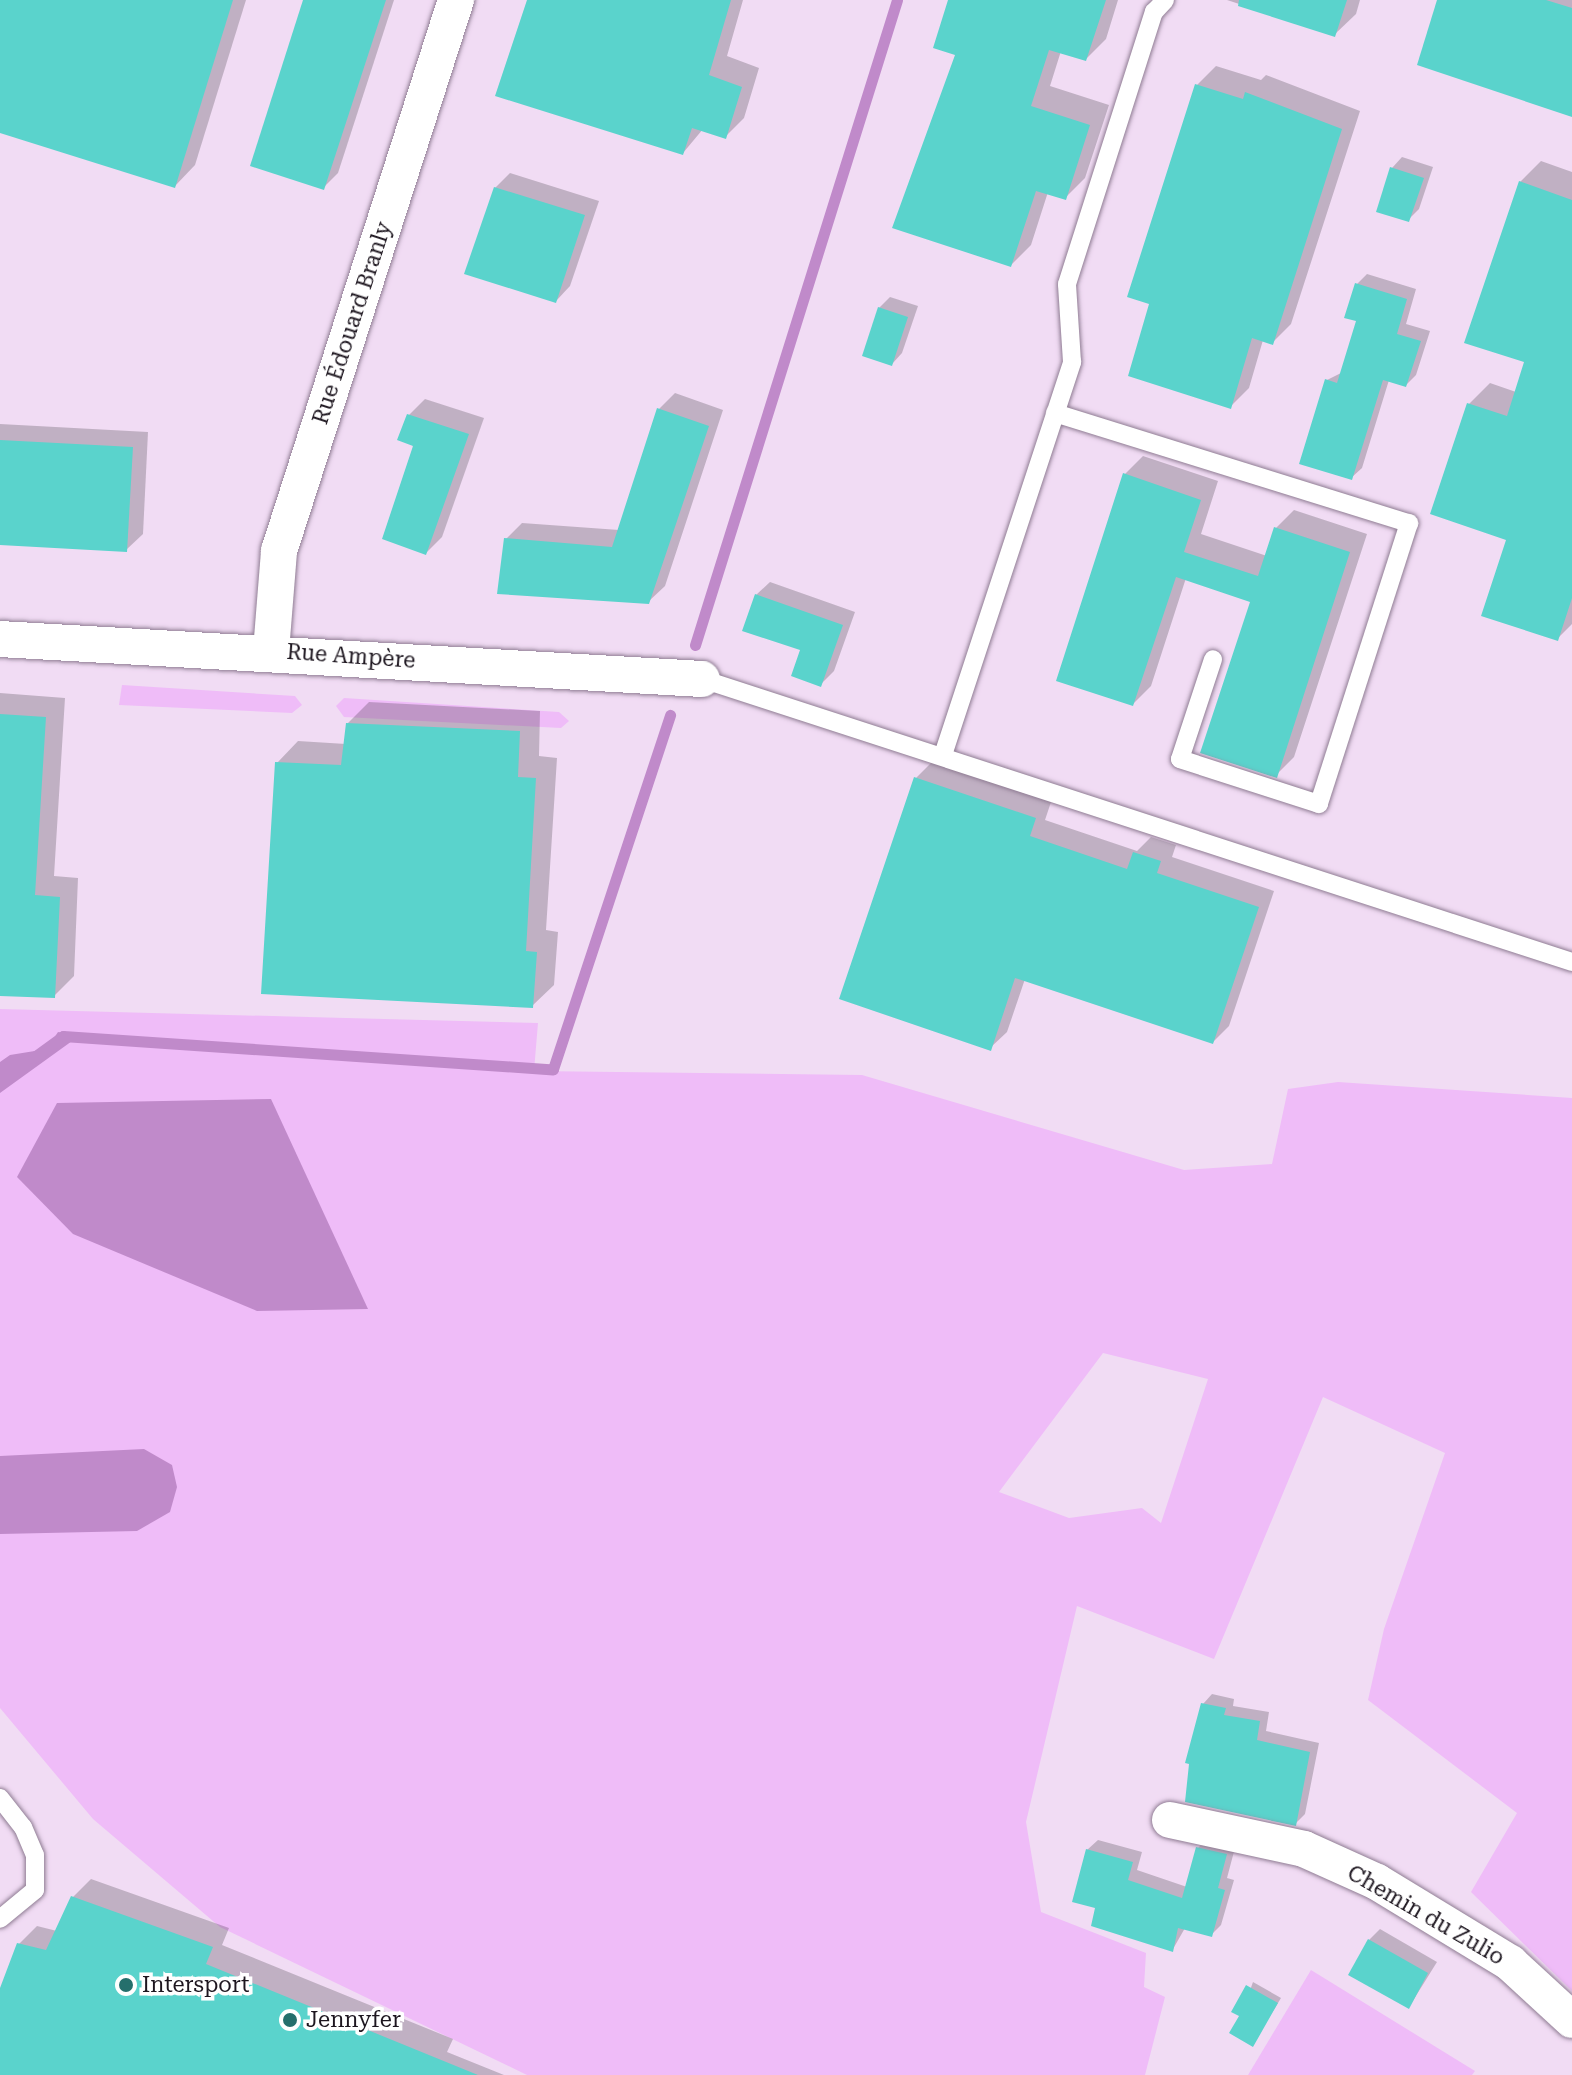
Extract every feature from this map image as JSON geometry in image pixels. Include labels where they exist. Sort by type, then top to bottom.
[{"type":"street","name":"Rue Édouard Branly","points":[[271,651],[279,551],[456,0]]},
{"type":"street","name":"Rue Ampère","points":[[0,639],[271,651],[702,679]]},
{"type":"street","name":"Chemin du Zulio","points":[[1170,1820],[1304,1849],[1377,1882],[1510,1963],[1572,2020]]},
{"type":"lane","points":[[943,755],[1072,362],[1067,284],[1157,4]]},
{"type":"lane","points":[[1055,413],[1409,523],[1319,804],[1180,759],[1213,659]]},
{"type":"lane","points":[[702,679],[1572,962]]},
{"type":"lane","points":[[0,1798],[23,1827],[35,1855],[35,1890],[0,1919]]},
{"type":"shaded area","points":[[122,685],[295,696],[302,705],[292,713],[119,705]]},
{"type":"shaded area","points":[[344,698],[559,712],[569,721],[561,728],[344,717],[336,706]]},
{"type":"shaded area","points":[[0,1009],[538,1023],[534,1071],[862,1075],[1184,1170],[1272,1164],[1288,1089],[1338,1082],[1572,1098],[1572,1991],[1471,1892],[1517,1813],[1368,1700],[1384,1629],[1445,1453],[1323,1397],[1214,1659],[1077,1606],[1026,1822],[1041,1912],[1146,1953],[1144,1987],[1165,1997],[1145,2075],[527,2075],[220,1927],[93,1819],[0,1708]],"holes":[[[1103,1353],[1208,1379],[1161,1523],[1142,1508],[1069,1518],[999,1492]]]},
{"type":"shaded area","points":[[58,1032],[79,1036],[0,1093],[0,1062],[10,1055],[47,1049]]},
{"type":"shaded area","points":[[271,1099],[368,1309],[257,1311],[73,1234],[17,1177],[57,1103]]},
{"type":"shaded area","points":[[144,1449],[172,1465],[177,1487],[170,1512],[137,1531],[0,1534],[0,1456]]},
{"type":"shaded area","points":[[1311,1970],[1475,2071],[1472,2075],[1248,2075]]},
{"type":"building","points":[[0,0],[233,0],[175,188],[0,133]]},
{"type":"building","points":[[303,0],[386,0],[324,190],[250,166]]},
{"type":"building","points":[[527,0],[731,0],[709,75],[742,87],[726,139],[692,128],[683,155],[495,96]]},
{"type":"building","points":[[948,0],[1106,0],[1086,61],[1049,50],[1031,106],[1090,125],[1066,200],[1036,191],[1011,267],[892,228],[955,55],[933,48]]},
{"type":"building","points":[[1239,0],[1347,0],[1335,37],[1238,6]]},
{"type":"building","points":[[1437,0],[1546,0],[1572,8],[1572,117],[1417,65]]},
{"type":"building","points":[[1195,84],[1243,99],[1245,92],[1342,129],[1273,345],[1252,338],[1231,409],[1128,376],[1149,304],[1127,297]]},
{"type":"building","points":[[1390,167],[1424,178],[1409,222],[1376,212]]},
{"type":"building","points":[[1519,181],[1572,200],[1572,598],[1558,641],[1481,616],[1506,540],[1430,514],[1467,403],[1507,416],[1524,362],[1464,343]]},
{"type":"building","points":[[494,187],[585,215],[556,303],[464,274]]},
{"type":"building","points":[[1355,283],[1407,299],[1397,334],[1421,341],[1406,387],[1383,380],[1352,480],[1299,464],[1325,379],[1337,383],[1356,321],[1344,318]]},
{"type":"building","points":[[878,307],[908,317],[892,366],[862,356]]},
{"type":"building","points":[[657,408],[709,426],[649,604],[497,594],[504,538],[612,547]]},
{"type":"building","points":[[407,414],[469,434],[426,555],[382,539],[413,446],[397,440]]},
{"type":"building","points":[[0,440],[133,447],[127,552],[0,545]]},
{"type":"building","points":[[1123,473],[1201,500],[1184,552],[1258,576],[1274,527],[1350,552],[1277,778],[1200,753],[1250,602],[1176,577],[1133,706],[1056,681]]},
{"type":"building","points":[[755,594],[843,625],[821,687],[791,676],[800,650],[742,631]]},
{"type":"building","points":[[0,714],[46,717],[35,895],[60,897],[55,998],[0,996]]},
{"type":"building","points":[[346,723],[520,731],[518,777],[536,778],[526,951],[537,952],[533,1008],[261,994],[275,762],[341,765]]},
{"type":"building","points":[[914,777],[1036,818],[1030,836],[1127,869],[1133,852],[1161,861],[1157,873],[1259,907],[1213,1044],[1015,978],[991,1051],[839,999]]},
{"type":"building","points":[[1201,1703],[1226,1708],[1224,1715],[1260,1721],[1257,1740],[1310,1752],[1296,1826],[1185,1802],[1189,1764],[1185,1763]]},
{"type":"building","points":[[1196,1847],[1227,1854],[1218,1888],[1225,1890],[1212,1937],[1178,1928],[1173,1952],[1091,1926],[1095,1908],[1072,1902],[1086,1849],[1133,1862],[1128,1880],[1182,1898]]},
{"type":"building","name":"Intersport","points":[[71,1896],[213,1947],[206,1964],[478,2075],[0,2075],[0,1988],[17,1943],[46,1950]]},
{"type":"building","points":[[1368,1939],[1428,1973],[1409,2009],[1348,1975]]},
{"type":"building","points":[[1246,1985],[1278,2003],[1253,2047],[1229,2033],[1239,2016],[1231,2012]]},
{"type":"waterway","points":[[695,645],[897,0]]},
{"type":"waterway","points":[[33,1058],[63,1036],[553,1069],[670,715]]},
{"type":"place","name":"Intersport","points":[[126,1985]]},
{"type":"place","name":"Jennyfer","points":[[290,2020]]}]
